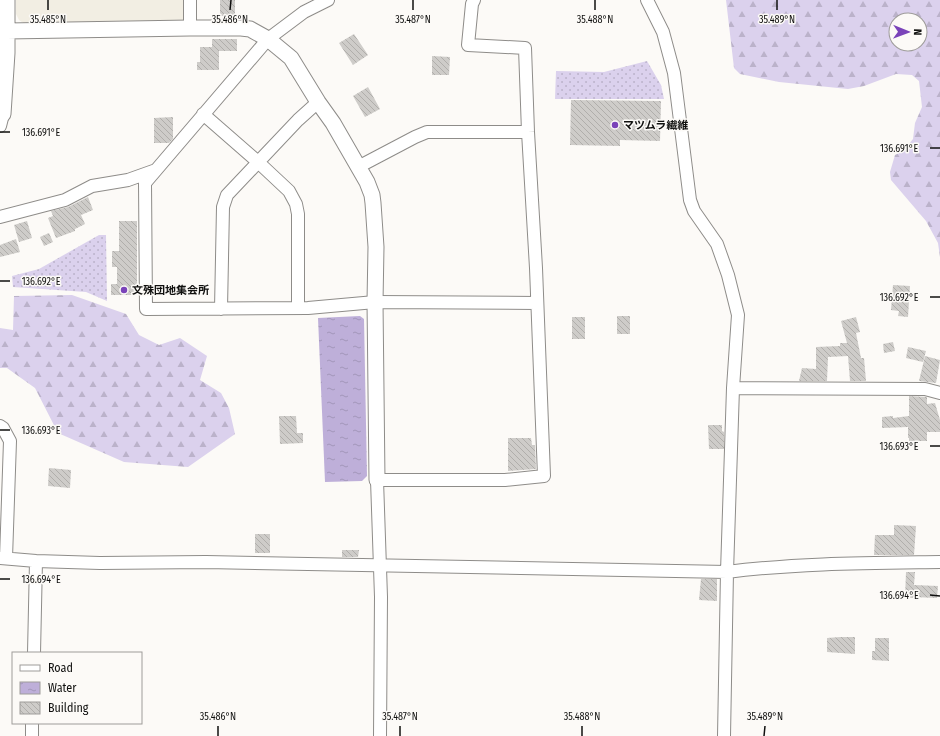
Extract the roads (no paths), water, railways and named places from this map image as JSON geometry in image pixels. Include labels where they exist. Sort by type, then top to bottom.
[{"type":"street","points":[[1,120],[3,53],[7,30],[7,0]]},
{"type":"street","points":[[190,0],[190,28]]},
{"type":"street","points":[[328,0],[304,12],[268,39],[145,183],[146,309],[298,308],[375,302],[537,303]]},
{"type":"street","points":[[377,480],[505,480],[544,476],[536,268],[525,48],[468,45],[472,4],[474,0]]},
{"type":"street","points":[[647,0],[663,32],[674,73],[690,200],[694,211],[717,244],[728,275],[738,315],[733,388],[727,572],[724,736]]},
{"type":"street","points":[[7,30],[190,28],[250,29],[268,39],[291,58],[318,102],[333,123],[367,182],[373,203],[376,247],[375,302],[377,480],[380,565],[380,736]]},
{"type":"street","points":[[221,309],[223,207],[227,195],[298,120],[318,102]]},
{"type":"street","points":[[203,114],[289,191],[296,204],[298,214],[298,308]]},
{"type":"street","points":[[358,167],[427,132],[528,132]]},
{"type":"street","points":[[0,217],[65,200],[92,186],[128,180],[157,170]]},
{"type":"street","points":[[733,388],[925,388],[940,393]]},
{"type":"street","points":[[0,426],[3,428],[10,441],[3,558],[36,561],[380,565],[727,572],[766,567],[940,562]]},
{"type":"street","points":[[34,652],[36,561]]},
{"type":"street","points":[[32,724],[32,736]]},
{"type":"water","points":[[360,316],[364,319],[367,476],[362,481],[325,482],[318,318]]},
{"type":"place","name":"マツムラ繊維","points":[[615,125]]},
{"type":"place","name":"文殊団地集会所","points":[[124,290]]}]
